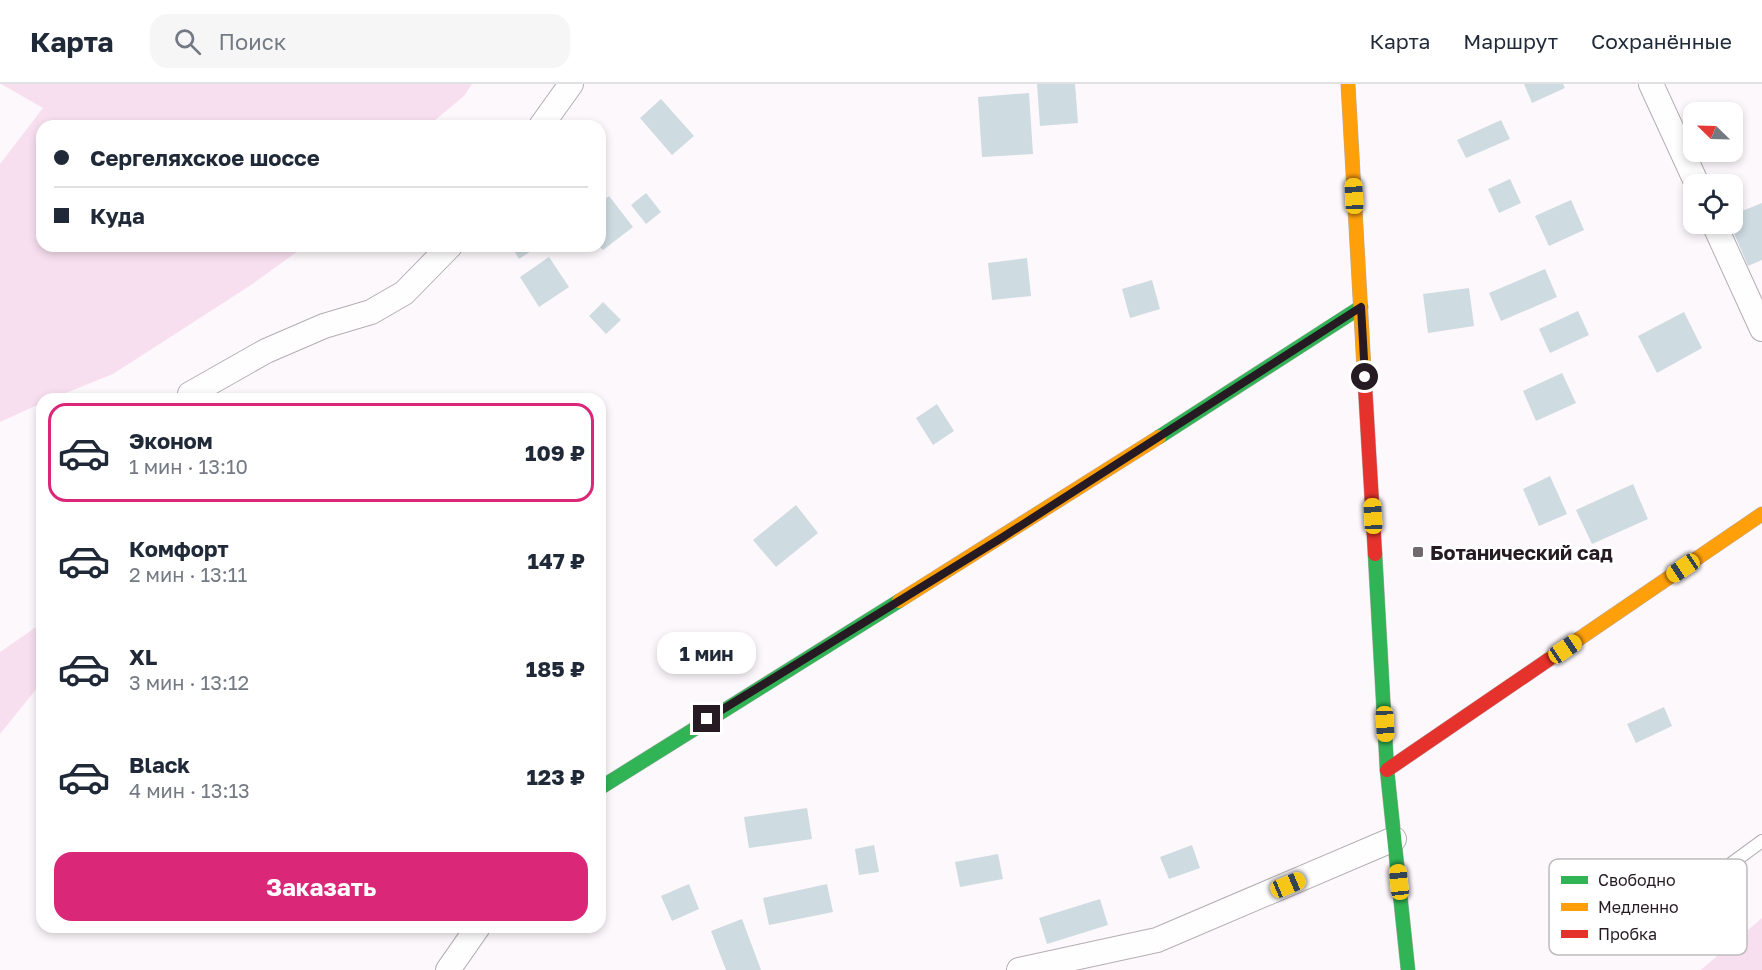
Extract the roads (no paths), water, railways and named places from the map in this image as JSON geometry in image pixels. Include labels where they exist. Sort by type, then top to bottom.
[{"type":"street","points":[[545,120],[571,84]]},
{"type":"street","points":[[1348,84],[1388,770],[1408,970]]},
{"type":"street","points":[[1651,84],[1692,174]]},
{"type":"street","points":[[1719,234],[1762,329]]},
{"type":"street","points":[[192,393],[266,351],[324,326],[371,312],[404,293],[444,252]]},
{"type":"street","points":[[606,784],[668,743],[1012,531],[1361,307]]},
{"type":"street","points":[[1388,770],[1762,514]]},
{"type":"street","points":[[1019,970],[1156,940],[1395,839]]},
{"type":"street","points":[[448,970],[474,933]]},
{"type":"lane","points":[[1737,859],[1762,841]]},
{"type":"place","name":"Ботанический сад","points":[[1418,552]]}]
